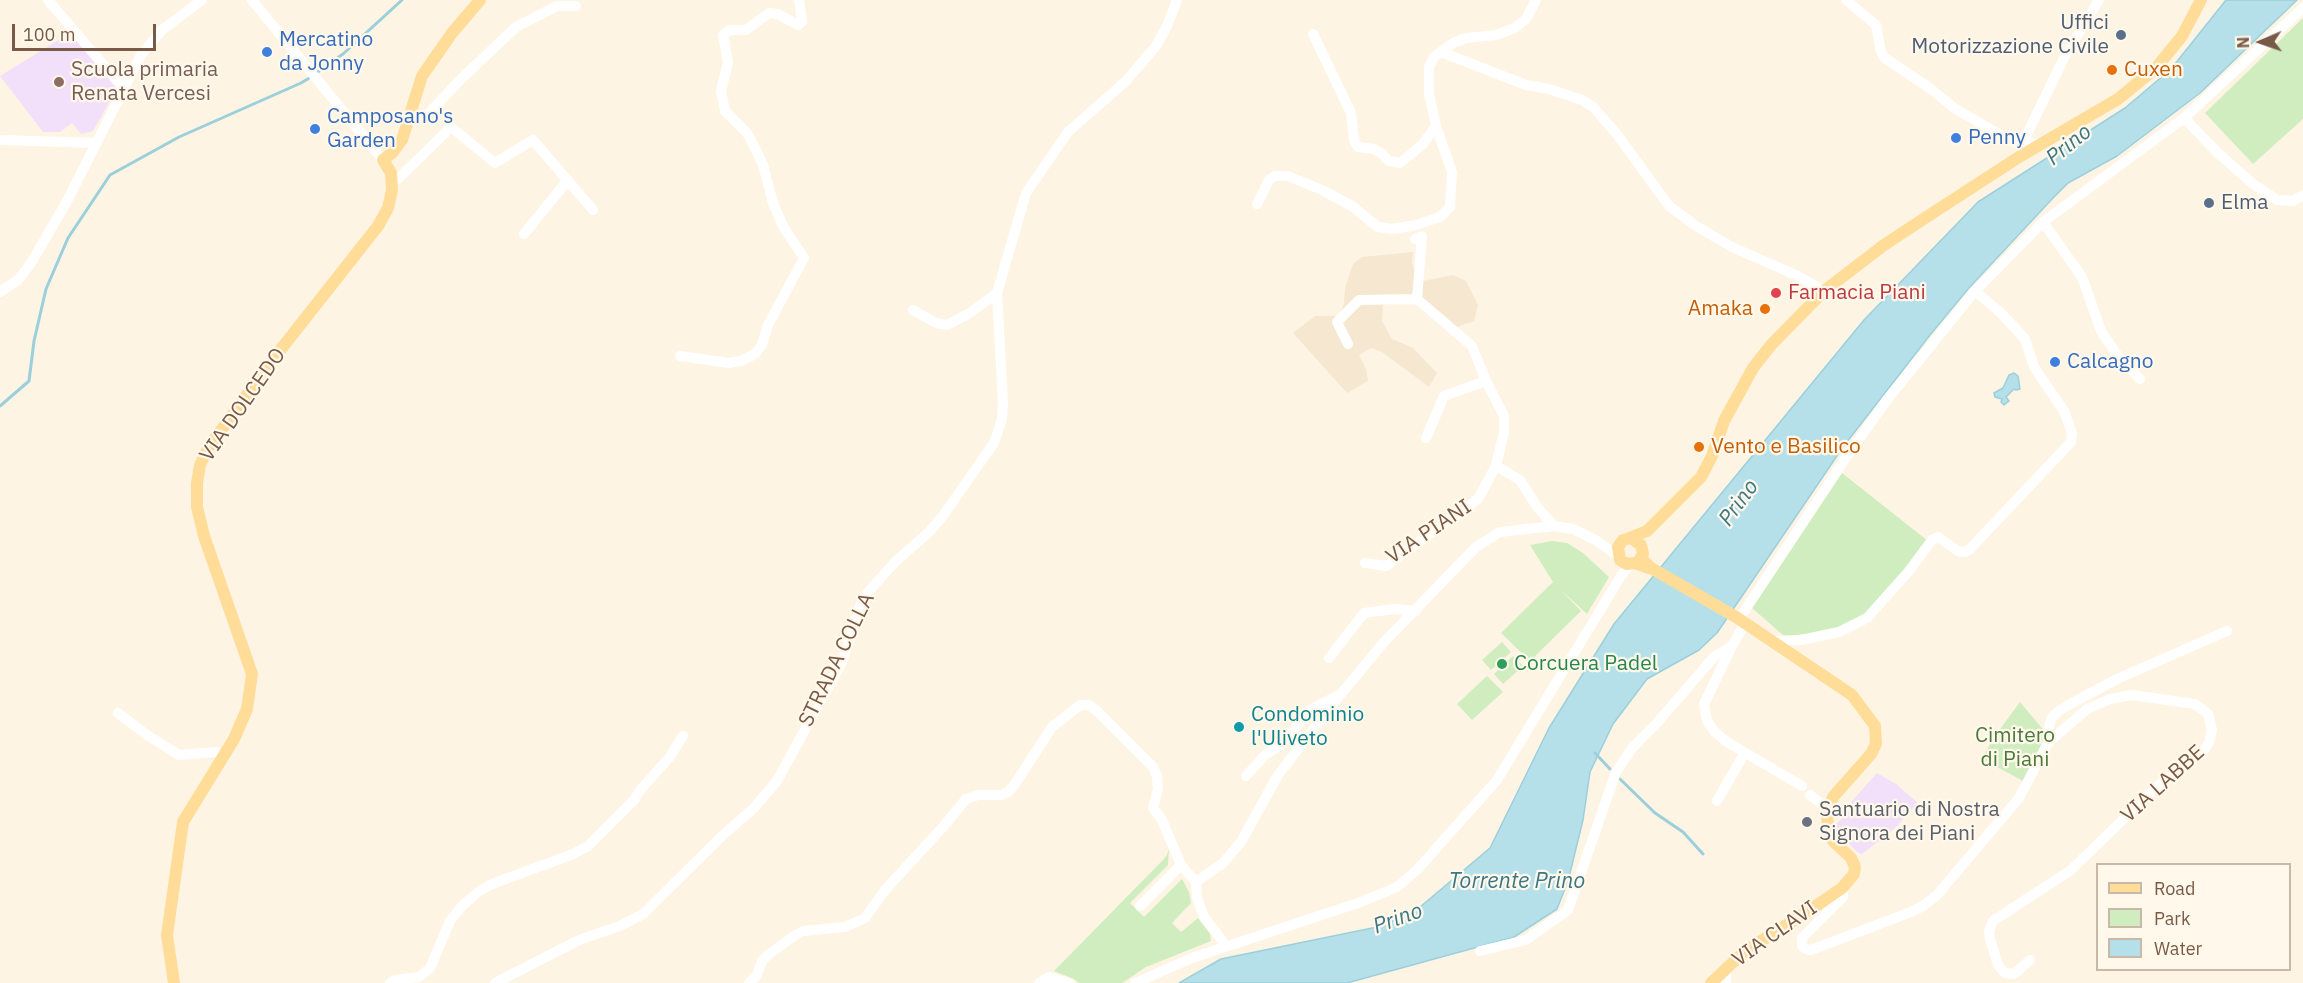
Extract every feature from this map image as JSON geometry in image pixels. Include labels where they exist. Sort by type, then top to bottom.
[{"type":"main road","points":[[392,181],[391,173],[383,160],[402,140],[422,76],[452,33],[480,0]]},
{"type":"main road","points":[[1631,559],[1647,531],[1701,477],[1712,456],[1724,421],[1753,368],[1785,330],[1824,291],[1884,245],[2019,157],[2118,99],[2156,68],[2182,36],[2201,0]]},
{"type":"main road","name":"VIA DOLCEDO","points":[[174,983],[167,935],[183,822],[234,740],[246,708],[252,674],[204,536],[197,507],[200,465],[208,448],[268,367],[378,226],[388,208],[392,181]]},
{"type":"main road","points":[[1647,531],[1625,539],[1618,547],[1631,559],[1740,620],[1852,695],[1875,726],[1876,744],[1871,754],[1833,797],[1829,806],[1827,826],[1829,834],[1833,842],[1851,858],[1855,867],[1854,874],[1842,888]]},
{"type":"main road","points":[[1625,539],[1639,542],[1631,559]]},
{"type":"main road","name":"VIA CLAVI","points":[[1711,983],[1744,952],[1842,888]]},
{"type":"street","points":[[48,0],[124,89]]},
{"type":"street","points":[[0,292],[18,280],[32,263],[66,203],[141,55],[156,36],[202,0]]},
{"type":"street","points":[[252,0],[383,160]]},
{"type":"street","points":[[680,356],[729,363],[741,361],[755,354],[762,345],[768,325],[804,258],[783,226],[773,203],[763,165],[754,146],[747,133],[725,111],[721,90],[728,62],[723,35],[726,32],[746,30],[769,13],[778,14],[798,25],[802,22],[798,0]]},
{"type":"street","name":"STRADA COLLA","points":[[495,983],[579,940],[621,926],[643,914],[722,836],[754,808],[777,781],[843,660],[861,603],[868,591],[942,517],[994,443],[1002,418],[1003,403],[997,293],[1021,205],[1030,184],[1076,123],[1126,81],[1156,46],[1177,0]]},
{"type":"street","points":[[1257,204],[1269,180],[1275,176],[1288,176],[1352,206],[1378,227],[1400,228],[1440,217],[1450,207],[1452,172],[1436,126],[1427,82],[1429,67],[1434,57],[1453,43],[1466,38],[1496,35],[1515,28],[1526,19],[1536,0]]},
{"type":"street","points":[[1846,0],[1876,25],[1881,52],[1885,58],[1974,121],[2009,141],[2041,144]]},
{"type":"street","points":[[2019,157],[2066,54],[2099,0]]},
{"type":"street","points":[[410,118],[428,114],[516,27],[557,6],[576,6]]},
{"type":"street","points":[[1829,806],[1819,802],[1806,790],[1744,754],[1715,732],[1707,721],[1704,704],[1732,646],[1740,620],[1886,400],[1976,291],[2043,222],[2184,118],[2303,8]]},
{"type":"street","points":[[1313,34],[1351,113],[1354,140],[1358,147],[1374,149],[1389,161],[1400,164],[1423,144],[1436,126]]},
{"type":"street","points":[[1441,52],[1517,82],[1582,100],[1593,107],[1616,133],[1669,206],[1696,226],[1732,247],[1798,276],[1824,291]]},
{"type":"street","points":[[2184,118],[2253,184],[2277,200],[2293,201],[2303,195]]},
{"type":"street","points":[[392,181],[399,178],[451,128],[495,163],[533,140],[593,210]]},
{"type":"street","points":[[0,140],[97,143]]},
{"type":"street","points":[[524,234],[568,180]]},
{"type":"street","points":[[2043,222],[2082,277],[2101,331],[2118,356],[2140,379]]},
{"type":"street","points":[[1348,344],[1337,322],[1359,300],[1417,299],[1422,236],[1415,239]]},
{"type":"street","points":[[1772,641],[1801,640],[1839,632],[1867,618],[1909,571],[1932,540],[1938,537],[1958,551],[1969,550],[2071,442],[2072,433],[2064,411],[2034,367],[2025,339],[1976,291]]},
{"type":"street","points":[[913,310],[936,323],[947,325],[970,313],[997,293]]},
{"type":"street","name":"VIA PIANI","points":[[1365,563],[1386,566],[1478,499],[1496,466],[1504,432],[1504,416],[1486,381],[1472,346],[1417,299]]},
{"type":"street","points":[[1426,438],[1444,396],[1486,381]]},
{"type":"street","points":[[1496,466],[1520,480],[1537,507],[1554,526]]},
{"type":"street","points":[[1135,983],[1223,946],[1361,902],[1397,887],[1418,870],[1497,780],[1631,559],[1573,529],[1554,526],[1500,532],[1476,547],[1385,641],[1340,694],[1278,775],[1241,842],[1223,863],[1196,882]]},
{"type":"street","points":[[1596,541],[1625,539]]},
{"type":"street","points":[[1329,658],[1364,614],[1394,609],[1416,611]]},
{"type":"street","name":"VIA LABBE","points":[[2049,743],[2048,730],[2051,719],[2063,708],[2117,680],[2227,632]]},
{"type":"street","points":[[1480,951],[1526,940],[1568,910],[1616,772],[1633,747],[1714,657],[1732,646]]},
{"type":"street","points":[[1246,776],[1265,755],[1282,744],[1310,710],[1340,694]]},
{"type":"street","name":"VIA LABBE","points":[[1842,888],[1843,897],[1802,938],[1802,946],[1806,949],[1811,950],[1911,912],[1937,895],[2019,798],[2049,743],[2087,709],[2110,699],[2132,695],[2193,703],[2208,714],[2212,730],[2209,743],[2201,754],[2181,770],[2164,779],[2071,870],[1994,921],[1989,931],[1990,939],[1998,965],[2005,973],[2014,974],[2030,960]]},
{"type":"street","points":[[750,983],[757,975],[762,961],[794,936],[803,931],[844,927],[865,918],[900,873],[944,827],[966,799],[978,795],[1001,795],[1008,792],[1052,727],[1080,705],[1089,705],[1097,711],[1153,767],[1157,776],[1158,789],[1154,808],[1170,836],[1181,865],[1196,882],[1197,898],[1204,917],[1222,940],[1223,946]]},
{"type":"street","points":[[118,713],[179,755],[217,752],[224,756]]},
{"type":"street","points":[[390,983],[395,980],[419,977],[430,968],[450,921],[478,892],[492,884],[588,846],[634,800],[669,758],[683,736]]},
{"type":"street","points":[[1717,801],[1744,754]]},
{"type":"street","points":[[1140,906],[1181,865]]},
{"type":"street","points":[[1726,968],[1726,983]]},
{"type":"street","points":[[1040,983],[1049,976],[1069,983]]},
{"type":"shaded area","name":"Scuola primaria Renata Vercesi","points":[[71,32],[118,87],[93,131],[81,134],[72,123],[60,132],[43,132],[0,76]]},
{"type":"shaded area","points":[[1413,252],[1412,262],[1418,282],[1453,275],[1466,281],[1478,305],[1474,321],[1454,328],[1423,301],[1383,305],[1382,321],[1392,339],[1413,348],[1437,373],[1429,387],[1382,352],[1371,348],[1359,355],[1366,369],[1368,381],[1347,393],[1293,333],[1315,316],[1339,316],[1353,264],[1362,257]]},
{"type":"shaded area","points":[[1877,773],[1896,784],[1918,803],[1894,829],[1862,854],[1857,852],[1833,827],[1854,806],[1851,802]]},
{"type":"green space","points":[[2303,18],[2303,119],[2253,164],[2205,113]]},
{"type":"green space","points":[[1842,473],[1928,541],[1865,616],[1851,625],[1819,633],[1784,636],[1752,608]]},
{"type":"green space","points":[[1552,541],[1567,543],[1583,553],[1609,577],[1587,614],[1561,590],[1581,611],[1530,661],[1501,633],[1553,582],[1530,545]]},
{"type":"green space","points":[[1502,642],[1511,652],[1491,670],[1482,660]]},
{"type":"green space","points":[[1513,656],[1523,666],[1503,684],[1494,674]]},
{"type":"green space","points":[[1487,676],[1503,692],[1472,720],[1457,704]]},
{"type":"green space","name":"Cimitero di Piani","points":[[2020,702],[2046,733],[2025,782],[1982,759],[1992,740]]},
{"type":"green space","points":[[1169,848],[1168,865],[1130,903],[1144,917],[1182,879],[1189,892],[1191,903],[1172,923],[1181,932],[1198,918],[1210,934],[1211,941],[1146,967],[1122,983],[1079,983],[1054,971],[1163,860]]},
{"type":"water","name":"Torrente Prino","points":[[2226,0],[2297,0],[2200,93],[2117,156],[2068,183],[2054,197],[1968,289],[1843,447],[1717,633],[1699,650],[1647,679],[1613,724],[1590,772],[1583,820],[1568,881],[1557,909],[1514,937],[1347,983],[1179,983],[1221,959],[1382,926],[1420,907],[1490,848],[1549,728],[1614,624],[1864,320],[1978,202],[2125,108],[2171,69]]},
{"type":"water","points":[[2014,373],[2018,376],[2020,389],[2014,389],[2006,397],[2009,401],[2004,405],[2001,402],[2002,399],[1995,397],[1994,393],[2003,388],[2009,375]]},
{"type":"waterway","points":[[316,73],[343,54],[402,0]]},
{"type":"waterway","points":[[0,406],[29,381],[34,341],[46,289],[68,238],[110,175],[179,137],[311,77]]},
{"type":"waterway","points":[[1595,753],[1610,769]]},
{"type":"waterway","points":[[1620,779],[1655,813],[1683,832],[1703,854]]},
{"type":"place","name":"Uffici Motorizzazione Civile","points":[[2121,35]]},
{"type":"place","name":"Mercatino da Jonny","points":[[267,52]]},
{"type":"place","name":"Cuxen","points":[[2112,70]]},
{"type":"place","name":"Scuola primaria Renata Vercesi","points":[[59,82]]},
{"type":"place","name":"Camposano's Garden","points":[[315,129]]},
{"type":"place","name":"Penny","points":[[1956,138]]},
{"type":"place","name":"Elma","points":[[2209,203]]},
{"type":"place","name":"Farmacia Piani","points":[[1776,293]]},
{"type":"place","name":"Amaka","points":[[1765,309]]},
{"type":"place","name":"Calcagno","points":[[2055,362]]},
{"type":"place","name":"Vento e Basilico","points":[[1699,447]]},
{"type":"place","name":"Corcuera Padel","points":[[1502,664]]},
{"type":"place","name":"Condominio l'Uliveto","points":[[1239,727]]},
{"type":"place","name":"Santuario di Nostra Signora dei Piani","points":[[1807,822]]},
{"type":"water label","name":"Prino","points":[[2069,145]]},
{"type":"water label","name":"Prino","points":[[1739,503]]},
{"type":"water label","name":"Prino","points":[[1398,919]]}]
